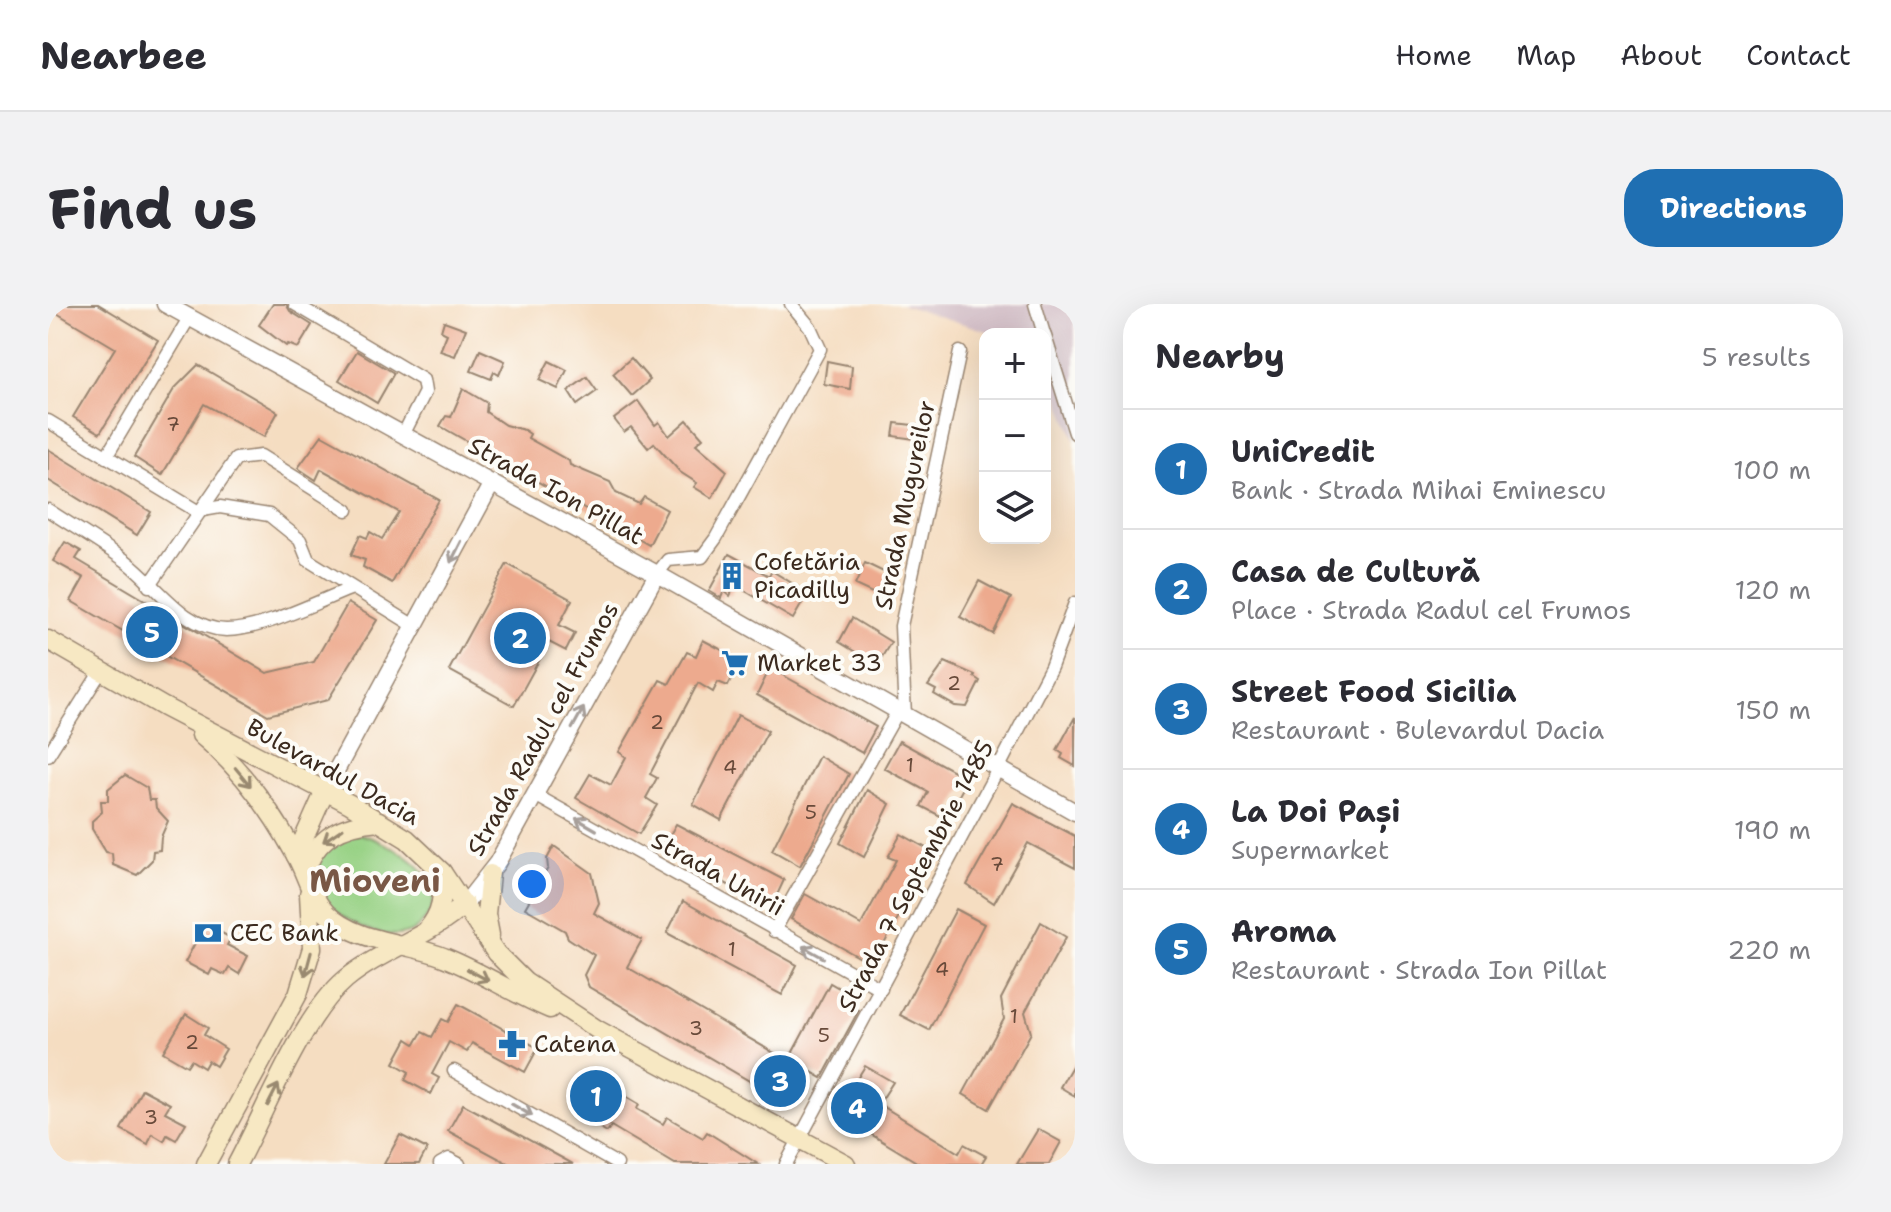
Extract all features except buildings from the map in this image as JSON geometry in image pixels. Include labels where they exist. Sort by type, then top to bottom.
[{"type":"main road","name":"Bulevardul Dacia","points":[[48,640],[407,839],[442,872],[496,953],[525,982],[598,1030],[846,1164]]},
{"type":"main road","name":"Bulevardul Dacia","points":[[164,707],[236,768],[274,817],[328,915],[350,929],[412,941],[516,995],[598,1030]]},
{"type":"main road","points":[[206,1164],[298,994],[307,970],[313,930],[303,872],[325,791]]},
{"type":"main road","points":[[303,872],[310,856],[332,833],[350,825],[379,821]]},
{"type":"main road","points":[[412,941],[439,914],[443,899],[442,872]]},
{"type":"main road","points":[[490,874],[486,914],[496,953]]},
{"type":"main road","points":[[237,1164],[324,1003],[372,960],[444,924],[465,904]]},
{"type":"street","name":"Strada Ion Pillat","points":[[165,304],[657,574],[1075,812]]},
{"type":"street","points":[[295,304],[423,380],[425,392],[403,435]]},
{"type":"street","points":[[657,574],[668,560],[702,557],[716,538],[820,349],[810,327],[791,304]]},
{"type":"street","points":[[1035,304],[1043,328]]},
{"type":"street","points":[[106,457],[189,318]]},
{"type":"street","name":"Strada Mugureilor","points":[[901,714],[901,626],[960,352]]},
{"type":"street","points":[[1051,355],[1075,433]]},
{"type":"street","points":[[48,421],[197,511],[220,507],[269,515],[300,540],[308,560],[350,589],[416,627]]},
{"type":"street","points":[[149,586],[226,469],[245,455],[261,456],[347,510]]},
{"type":"street","points":[[325,791],[492,483]]},
{"type":"street","points":[[48,510],[129,563],[149,586],[181,611],[208,626],[226,630],[249,626],[350,589]]},
{"type":"street","name":"Strada Radul cel Frumos","points":[[465,904],[490,874],[657,574]]},
{"type":"street","name":"Strada 7 Septembrie 1485","points":[[786,1164],[1051,667],[1075,603]]},
{"type":"street","points":[[48,755],[101,671]]},
{"type":"street","points":[[774,931],[901,714]]},
{"type":"street","name":"Strada Unirii","points":[[535,795],[881,989]]},
{"type":"street","points":[[454,1071],[617,1164]]},
{"type":"street","points":[[586,1164],[593,1151]]},
{"type":"street","points":[[440,1164],[449,1159],[459,1164]]},
{"type":"shaded area","points":[[900,304],[1075,304],[1075,441],[1051,377],[1051,328],[979,329]]},
{"type":"green space","points":[[361,834],[388,845],[416,864],[433,888],[433,902],[427,917],[411,932],[402,935],[374,932],[340,914],[322,896],[314,875],[319,857],[342,838]]},
{"type":"place","name":"Cofetăria Picadilly","points":[[732,576]]},
{"type":"place","name":"Aroma","points":[[152,632]]},
{"type":"place","name":"Casa de Cultură","points":[[520,638]]},
{"type":"place","name":"Market 33","points":[[735,663]]},
{"type":"place","name":"CEC Bank","points":[[208,933]]},
{"type":"place","name":"Catena","points":[[512,1044]]},
{"type":"place","name":"Street Food Sicilia","points":[[780,1081]]},
{"type":"place","name":"UniCredit","points":[[596,1096]]},
{"type":"place","name":"La Doi Pași","points":[[857,1108]]},
{"type":"district","name":"Mioveni","points":[[375,880]]}]
